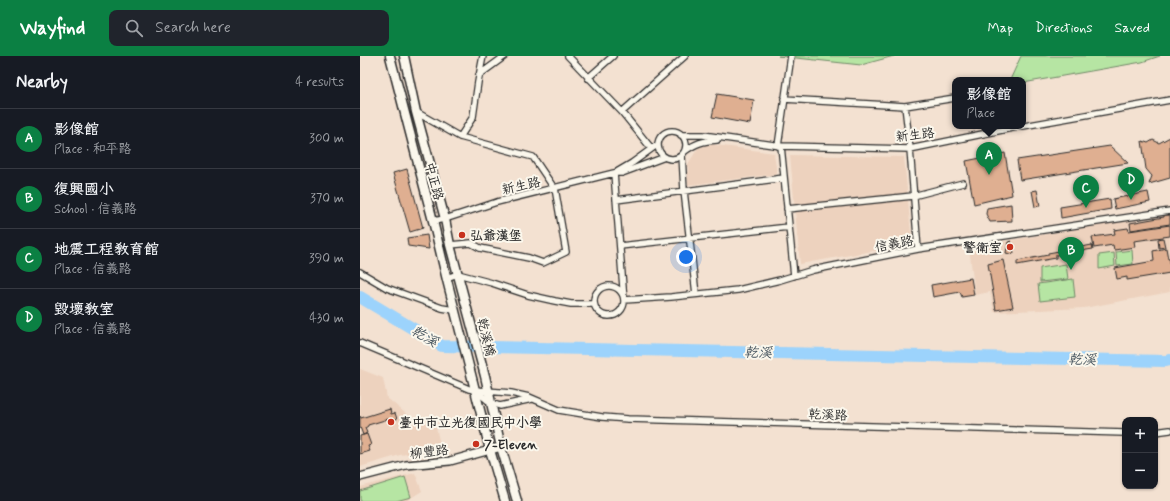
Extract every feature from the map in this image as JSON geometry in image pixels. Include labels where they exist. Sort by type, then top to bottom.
[{"type":"main road","name":"中正路","points":[[390,56],[434,221],[446,278],[455,311]]},
{"type":"main road","name":"中正路","points":[[404,56],[416,112],[467,307]]},
{"type":"main road","name":"乾溪橋","points":[[467,307],[488,391]]},
{"type":"main road","name":"乾溪橋","points":[[455,311],[475,390]]},
{"type":"main road","points":[[475,390],[505,501]]},
{"type":"main road","points":[[488,391],[501,447],[517,501]]},
{"type":"street","points":[[460,137],[473,117],[483,56]]},
{"type":"street","points":[[479,74],[505,56]]},
{"type":"street","points":[[568,56],[622,112],[651,148]]},
{"type":"street","points":[[588,78],[613,56]]},
{"type":"street","points":[[622,112],[686,56]]},
{"type":"street","points":[[791,56],[784,99],[780,146],[794,276]]},
{"type":"street","points":[[784,99],[905,106],[952,98]]},
{"type":"street","name":"新生路","points":[[1026,125],[1170,100]]},
{"type":"street","points":[[905,106],[918,249]]},
{"type":"street","points":[[416,112],[460,137],[533,157],[554,188],[566,252],[543,263],[529,258],[480,248],[471,243],[450,245]]},
{"type":"street","name":"新生路","points":[[434,221],[445,219],[497,202],[614,173],[632,163],[658,144],[662,136],[669,132],[682,135],[703,136],[780,146],[910,149],[1002,129]]},
{"type":"street","points":[[682,135],[686,143],[683,153],[684,192],[696,294]]},
{"type":"street","name":"新生路","points":[[614,173],[622,173],[665,157],[668,159],[675,159],[697,143],[731,140]]},
{"type":"street","points":[[658,144],[658,149],[665,157]]},
{"type":"street","points":[[614,173],[624,300],[622,309],[618,313],[608,316],[599,312],[594,304],[594,299],[599,290],[608,286],[617,288],[623,295],[624,300]]},
{"type":"street","points":[[616,200],[784,178]]},
{"type":"street","points":[[787,209],[913,196],[963,183]]},
{"type":"street","name":"信義路","points":[[624,300],[738,290],[813,270],[918,249],[1170,211]]},
{"type":"street","points":[[620,246],[789,227]]},
{"type":"street","points":[[360,272],[388,288],[442,308],[455,311]]},
{"type":"street","points":[[446,278],[458,274],[528,295],[555,301],[571,304],[594,304]]},
{"type":"street","name":"乾溪路","points":[[360,343],[475,390],[491,403]]},
{"type":"street","name":"乾溪路","points":[[475,390],[511,393],[529,397],[559,410],[602,417],[628,419],[1122,433]]},
{"type":"street","points":[[491,403],[500,406],[532,399]]},
{"type":"street","points":[[1158,432],[1170,430]]},
{"type":"street","name":"柳豐路","points":[[360,477],[406,465],[450,461],[501,447]]},
{"type":"shaded area","points":[[708,144],[774,153],[777,174],[688,185],[688,164],[698,148]]},
{"type":"shaded area","points":[[790,155],[904,157],[912,244],[800,264]]},
{"type":"shaded area","points":[[1170,214],[1170,292],[1084,308],[994,312],[990,292],[975,295],[969,247]]},
{"type":"shaded area","name":"臺中市立光復國民中小學","points":[[360,369],[383,378],[387,398],[410,417],[436,427],[441,449],[400,455],[360,467]]},
{"type":"shaded area","points":[[415,473],[422,491],[406,501],[360,501],[360,487]]},
{"type":"green space","points":[[778,56],[894,56],[861,65]]},
{"type":"green space","points":[[1021,56],[1160,56],[1142,62],[1026,82],[1026,77],[1011,77]]},
{"type":"green space","points":[[1132,250],[1133,264],[1117,266],[1116,252]]},
{"type":"green space","points":[[1114,253],[1115,266],[1099,269],[1099,255]]},
{"type":"green space","points":[[1066,264],[1068,279],[1040,282],[1040,268]]},
{"type":"green space","points":[[1073,279],[1075,297],[1040,301],[1038,284]]},
{"type":"green space","points":[[405,477],[411,497],[396,501],[360,501],[360,491]]},
{"type":"building","points":[[717,94],[754,100],[750,124],[712,117]]},
{"type":"building","points":[[1170,137],[1170,178],[1149,184],[1152,176],[1146,169],[1142,141],[1148,143],[1153,140],[1159,143]]},
{"type":"building","points":[[1110,146],[1128,163],[1020,180],[1017,160]]},
{"type":"building","points":[[1005,153],[1012,195],[974,204],[966,161]]},
{"type":"building","points":[[407,169],[423,228],[410,232],[393,173]]},
{"type":"building","points":[[1037,190],[1040,206],[1035,207],[1032,191]]},
{"type":"building","points":[[1148,192],[1150,202],[1115,209],[1113,199]]},
{"type":"building","points":[[1110,199],[1111,209],[1061,218],[1060,207]]},
{"type":"building","points":[[1011,204],[1012,221],[990,222],[986,214],[987,208]]},
{"type":"building","points":[[1164,215],[1170,215],[1170,224],[1131,230],[1130,223],[1164,217]]},
{"type":"building","points":[[1170,225],[1170,236],[1134,241],[1135,247],[1114,250],[1113,245],[1094,248],[1092,237],[1115,234],[1114,230],[1128,228],[1129,231]]},
{"type":"building","points":[[427,235],[429,249],[408,246],[407,238]]},
{"type":"building","points":[[1163,238],[1165,247],[1159,248],[1158,239]]},
{"type":"building","name":"警衛室","points":[[1011,241],[1014,253],[1010,254],[1006,253],[1008,242]]},
{"type":"building","points":[[1092,245],[1093,249],[1056,255],[1056,258],[1017,265],[1017,261],[1048,255],[1048,253]]},
{"type":"building","points":[[1166,248],[1168,259],[1170,259],[1170,273],[1127,280],[1127,277],[1117,279],[1115,268],[1154,261],[1153,251]]},
{"type":"building","points":[[1003,260],[1013,307],[996,310],[988,264]]},
{"type":"building","points":[[971,278],[974,295],[962,297],[960,292],[933,297],[931,285]]},
{"type":"building","points":[[390,409],[391,414],[395,413],[397,419],[390,421],[388,419],[368,425],[365,428],[367,433],[363,435],[360,427],[360,416],[361,418]]},
{"type":"building","points":[[367,434],[371,445],[368,446],[370,451],[360,454],[360,436]]},
{"type":"waterway","name":"乾溪","points":[[360,297],[442,346],[1170,360]]},
{"type":"place","name":"影像館","points":[[989,175]]},
{"type":"place","name":"毀壞教室","points":[[1131,200]]},
{"type":"place","name":"地震工程教育館","points":[[1086,208]]},
{"type":"place","name":"弘爺漢堡","points":[[462,235]]},
{"type":"place","name":"警衛室","points":[[1010,247]]},
{"type":"place","name":"復興國小","points":[[1071,270]]},
{"type":"place","name":"臺中市立光復國民中小學","points":[[391,422]]},
{"type":"place","name":"7-Eleven","points":[[476,444]]}]
